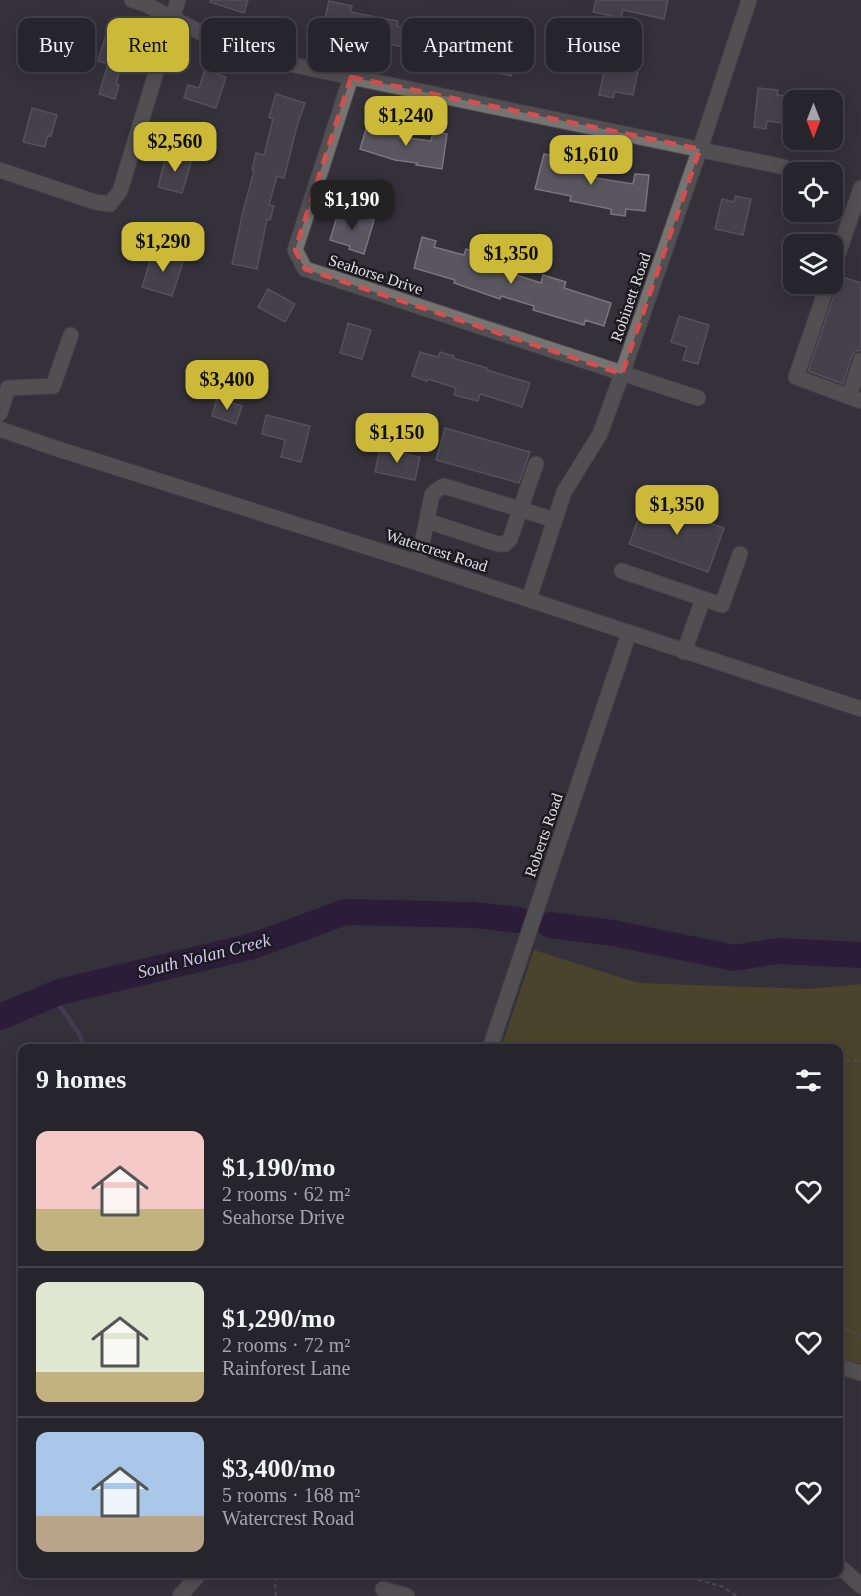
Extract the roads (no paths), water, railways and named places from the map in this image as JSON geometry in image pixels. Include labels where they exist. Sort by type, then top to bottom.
[{"type":"street","points":[[132,0],[172,17],[219,42],[266,59],[783,167]]},
{"type":"street","points":[[0,171],[95,202],[110,204],[120,191],[178,0]]},
{"type":"street","name":"Robinett Road","points":[[529,599],[564,492],[600,434],[700,149],[749,0]]},
{"type":"street","name":"Seahorse Drive","points":[[351,76],[295,250],[305,269],[698,398]]},
{"type":"street","points":[[843,245],[857,212],[861,188]]},
{"type":"street","points":[[825,294],[796,377],[855,399],[861,360]]},
{"type":"street","points":[[0,412],[8,388],[53,386],[71,335]]},
{"type":"street","name":"Watercrest Road","points":[[0,429],[418,562],[861,709]]},
{"type":"street","points":[[427,521],[498,544],[505,544],[510,539],[536,464]]},
{"type":"street","points":[[418,562],[432,495],[444,486],[555,520]]},
{"type":"street","points":[[622,571],[722,605],[740,554]]},
{"type":"street","points":[[684,652],[703,599]]},
{"type":"street","name":"Roberts Road","points":[[491,1044],[629,633]]},
{"type":"street","points":[[843,1368],[861,1373]]},
{"type":"street","points":[[843,1570],[861,1586]]},
{"type":"street","points":[[180,1596],[196,1578]]},
{"type":"street","points":[[383,1588],[407,1596]]},
{"type":"waterway","name":"South Nolan Creek","points":[[0,1017],[59,992],[253,946],[345,912],[475,915],[518,920]]},
{"type":"waterway","name":"South Nolan Creek","points":[[550,925],[613,933],[734,958],[777,951],[861,955]]},
{"type":"waterway","points":[[52,995],[80,1035],[82,1044]]}]
